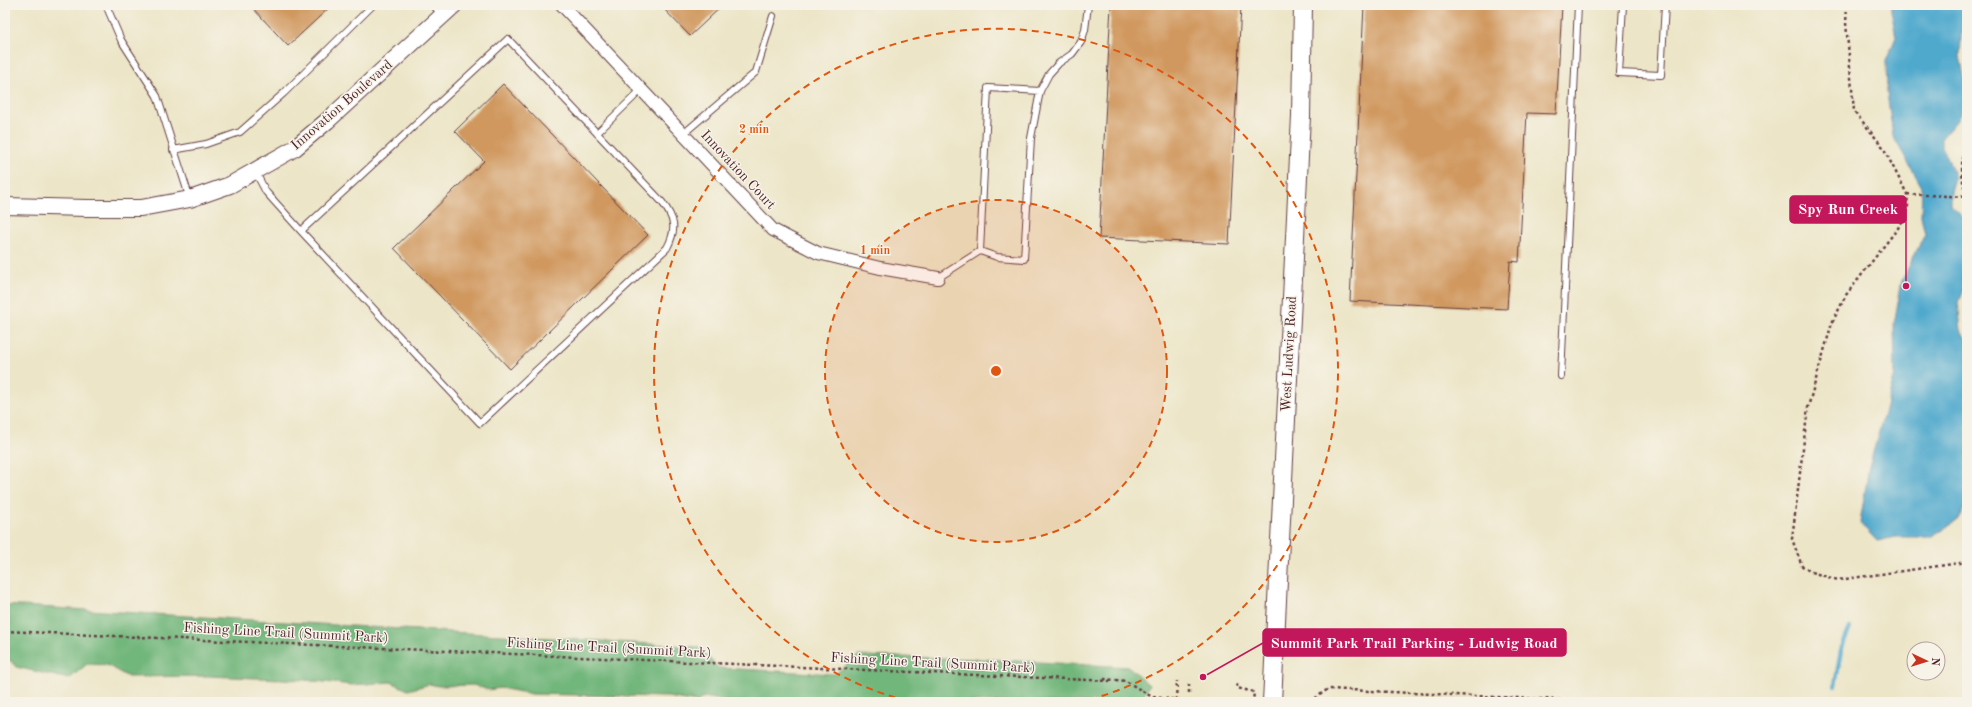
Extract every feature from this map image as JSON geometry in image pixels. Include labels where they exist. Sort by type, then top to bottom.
[{"type":"main road","name":"West Ludwig Road","points":[[1272,702],[1301,116],[1303,5]]},
{"type":"street","name":"Innovation Court","points":[[562,5],[773,230],[818,253],[880,268],[938,278]]},
{"type":"street","name":"Innovation Boulevard","points":[[5,206],[141,208],[190,199],[230,185],[295,148],[322,126],[443,8]]},
{"type":"lane","points":[[106,5],[121,40],[157,96],[173,150],[190,199]]},
{"type":"lane","points":[[173,150],[206,144],[240,132],[284,93],[373,5]]},
{"type":"lane","points":[[980,251],[997,257],[1024,259],[1031,138],[1040,91],[1048,74],[1059,63],[1072,54],[1081,42],[1085,30],[1088,5]]},
{"type":"lane","points":[[1561,376],[1578,5]]},
{"type":"lane","points":[[1623,5],[1619,73],[1661,75],[1664,5]]},
{"type":"lane","points":[[683,134],[756,72],[774,16]]},
{"type":"lane","points":[[255,171],[266,192],[301,232],[480,423],[667,248],[673,237],[674,225],[670,212],[508,39],[301,232]]},
{"type":"lane","points":[[980,251],[988,88],[1040,91]]},
{"type":"lane","points":[[597,133],[641,90]]},
{"type":"lane","points":[[938,278],[980,251]]},
{"type":"path","points":[[1847,5],[1846,23],[1854,111],[1883,147],[1907,194],[1908,206],[1905,217],[1846,295],[1832,323],[1808,407],[1792,539],[1802,566],[1811,572],[1838,580],[1967,562]]},
{"type":"path","points":[[1967,34],[1967,53]]},
{"type":"path","points":[[1907,194],[1954,197],[1967,196],[1963,182],[1962,169],[1964,145],[1967,132]]},
{"type":"path","name":"Fishing Line Trail (Summit Park)","points":[[5,631],[1110,681],[1105,679],[1126,681],[1152,697],[1197,702]]},
{"type":"path","points":[[1176,700],[1177,681]]},
{"type":"path","points":[[1188,693],[1189,681]]},
{"type":"path","points":[[1237,684],[1237,688],[1254,692],[1253,702]]},
{"type":"path","points":[[1310,702],[1328,689],[1602,702]]},
{"type":"green space","points":[[5,605],[699,647],[718,668],[835,674],[858,656],[981,659],[1129,667],[1149,685],[1143,696],[1151,702],[732,702],[704,697],[697,702],[668,697],[532,694],[500,688],[489,690],[473,685],[438,686],[430,684],[408,690],[391,682],[353,685],[305,680],[207,676],[128,677],[107,665],[87,664],[69,679],[16,667],[10,660],[5,664]]},
{"type":"water","points":[[1890,5],[1963,5],[1960,56],[1966,87],[1967,102],[1958,119],[1941,139],[1941,148],[1947,156],[1955,178],[1951,191],[1951,205],[1967,220],[1967,280],[1958,302],[1961,330],[1967,341],[1967,504],[1956,522],[1930,537],[1896,537],[1877,541],[1860,523],[1869,467],[1895,375],[1894,324],[1902,280],[1925,234],[1921,216],[1922,187],[1893,136],[1887,93],[1886,61],[1896,37]]},
{"type":"building","points":[[250,5],[332,5],[288,46]]},
{"type":"building","points":[[660,5],[723,5],[690,36]]},
{"type":"building","points":[[1111,5],[1241,5],[1229,244],[1099,238]]},
{"type":"building","points":[[1364,5],[1562,5],[1556,114],[1527,113],[1519,262],[1510,261],[1507,309],[1350,301]]},
{"type":"building","points":[[503,84],[648,235],[510,369],[394,248],[484,161],[455,131]]},
{"type":"waterway","points":[[1835,686],[1841,650],[1850,628]]},
{"type":"place","name":"Spy Run Creek","points":[[1906,286]]},
{"type":"place","name":"Summit Park Trail Parking - Ludwig Road","points":[[1203,677]]}]
